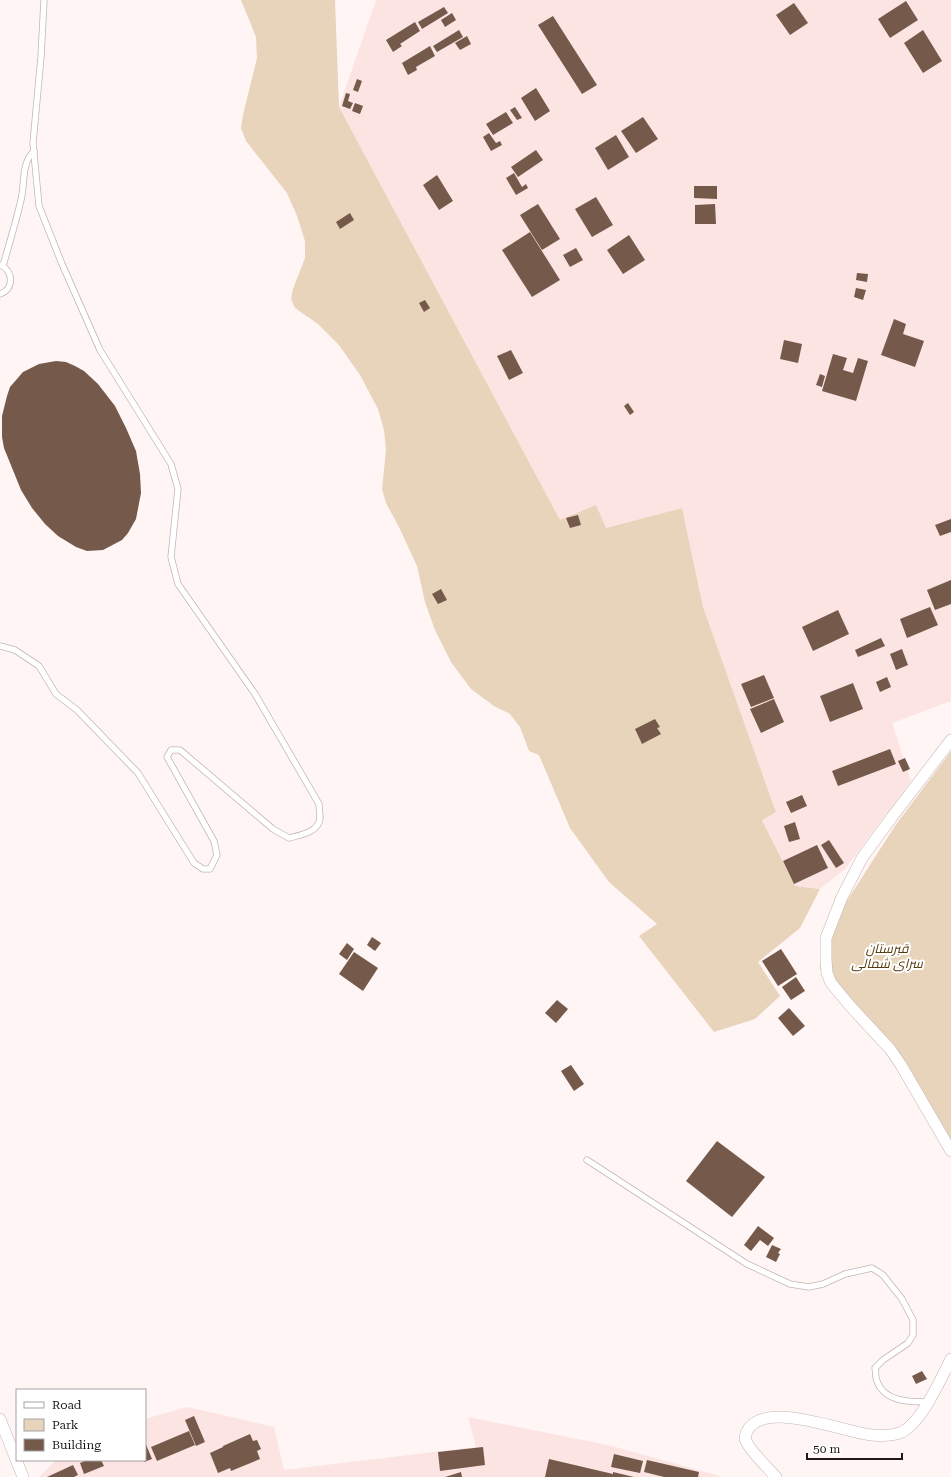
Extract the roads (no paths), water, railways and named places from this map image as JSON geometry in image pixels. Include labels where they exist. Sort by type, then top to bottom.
[{"type":"street","points":[[951,740],[862,858],[842,897],[826,938],[827,974],[831,983],[890,1049],[902,1065],[951,1151]]},
{"type":"street","points":[[776,1477],[745,1439],[746,1431],[753,1423],[770,1418],[796,1418],[871,1435],[889,1436],[902,1432],[913,1423],[928,1402],[951,1359]]},
{"type":"street","points":[[0,1419],[16,1459]]},
{"type":"street","points":[[17,1461],[23,1477]]},
{"type":"lane","points":[[0,646],[15,650],[38,666],[56,694],[77,710],[138,773],[194,862],[203,869],[210,869],[217,855],[214,841],[167,756],[172,750],[180,750],[273,829],[289,838],[304,834],[315,828],[320,819],[319,804],[255,694],[178,584],[171,557],[178,489],[171,464],[100,350],[62,264],[39,206],[33,144],[41,56],[44,0]]},
{"type":"lane","points":[[0,294],[7,290],[11,280],[7,270],[2,266],[21,200],[25,167],[29,155],[34,151]]},
{"type":"lane","points":[[587,1160],[747,1264],[790,1284],[808,1287],[823,1284],[845,1274],[872,1268],[883,1275],[902,1299],[913,1320],[913,1335],[908,1343],[883,1360],[875,1368],[877,1381],[882,1390],[892,1397],[906,1401],[928,1402]]},
{"type":"park label","name":"قبرستان سرای شمالی","points":[[887,956]]}]
